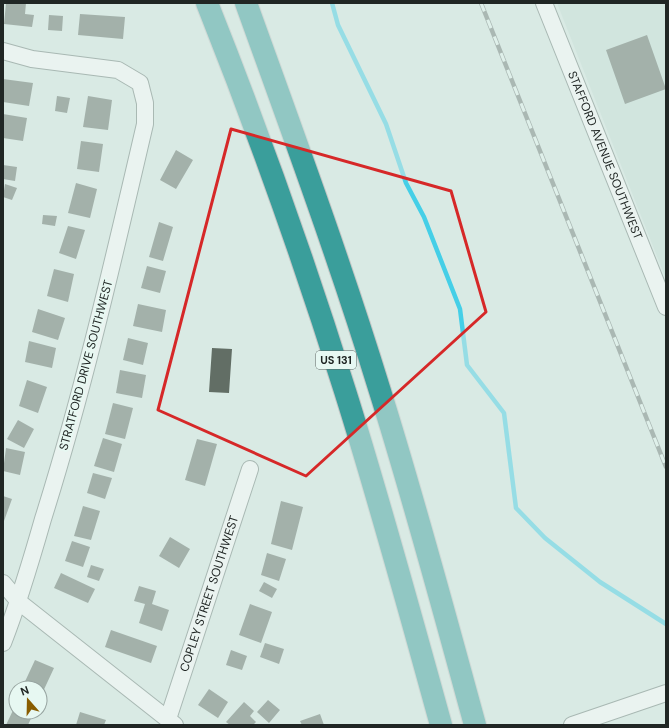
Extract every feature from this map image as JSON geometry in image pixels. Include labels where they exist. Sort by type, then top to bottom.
[{"type":"highway","points":[[200,3],[225,48]]},
{"type":"highway","name":"US 131","points":[[207,3],[281,198],[344,385],[389,537],[441,725]]},
{"type":"highway","name":"US 131","points":[[246,3],[336,255],[379,387],[405,471],[475,725]]},
{"type":"street","name":"STAFFORD AVENUE SOUTHWEST","points":[[544,3],[666,307]]},
{"type":"street","name":"STRATFORD DRIVE SOUTHWEST","points":[[3,52],[32,59],[118,70],[140,83],[145,103],[145,124],[94,345],[19,602],[3,643]]},
{"type":"street","name":"COPLEY STREET SOUTHWEST","points":[[171,722],[250,469]]},
{"type":"street","points":[[3,584],[19,602],[171,722]]},
{"type":"street","points":[[572,725],[666,693]]},
{"type":"highlighted area","points":[[231,129],[451,191],[486,312],[306,476],[158,410]]},
{"type":"shaded area","points":[[557,3],[666,3],[666,279]]},
{"type":"building","points":[[6,3],[26,3],[25,14],[34,15],[32,27],[4,24]]},
{"type":"building","points":[[80,14],[125,17],[123,39],[78,35]]},
{"type":"building","points":[[49,15],[63,16],[62,31],[48,30]]},
{"type":"building","points":[[647,35],[666,89],[625,104],[606,50]]},
{"type":"building","points":[[3,79],[33,83],[29,106],[3,102]]},
{"type":"building","points":[[57,96],[70,98],[67,113],[55,111]]},
{"type":"building","points":[[88,96],[112,100],[108,130],[83,127]]},
{"type":"building","points":[[3,114],[27,118],[23,141],[3,138]]},
{"type":"building","points":[[81,141],[103,144],[99,172],[77,169]]},
{"type":"building","points":[[176,150],[193,160],[176,189],[160,180]]},
{"type":"building","points":[[3,165],[17,167],[15,181],[3,179]]},
{"type":"building","points":[[76,183],[97,189],[90,218],[68,213]]},
{"type":"building","points":[[5,184],[17,188],[12,200],[3,197]]},
{"type":"building","points":[[43,215],[57,216],[55,226],[42,224]]},
{"type":"building","points":[[159,222],[173,227],[163,261],[149,257]]},
{"type":"building","points":[[68,226],[85,230],[76,259],[59,253]]},
{"type":"building","points":[[147,266],[166,271],[160,293],[141,288]]},
{"type":"building","points":[[54,269],[74,274],[68,302],[47,296]]},
{"type":"building","points":[[138,304],[166,310],[162,332],[133,326]]},
{"type":"building","points":[[38,309],[65,318],[58,340],[32,332]]},
{"type":"building","points":[[128,338],[148,343],[143,365],[123,360]]},
{"type":"building","points":[[29,341],[56,348],[52,368],[25,362]]},
{"type":"building","points":[[212,348],[232,349],[229,393],[209,392]]},
{"type":"building","points":[[120,370],[146,375],[142,398],[116,393]]},
{"type":"building","points":[[27,380],[47,387],[38,413],[19,406]]},
{"type":"building","points":[[113,403],[133,408],[125,439],[105,434]]},
{"type":"building","points":[[18,420],[34,429],[24,448],[7,439]]},
{"type":"building","points":[[103,438],[122,444],[114,472],[94,466]]},
{"type":"building","points":[[197,439],[217,444],[205,486],[185,480]]},
{"type":"building","points":[[6,448],[25,452],[20,475],[3,471]]},
{"type":"building","points":[[93,473],[112,478],[105,499],[87,493]]},
{"type":"building","points":[[3,496],[12,499],[4,521],[3,521]]},
{"type":"building","points":[[281,501],[303,507],[292,550],[271,544]]},
{"type":"building","points":[[83,506],[100,511],[91,540],[74,536]]},
{"type":"building","points":[[170,537],[190,549],[179,568],[159,556]]},
{"type":"building","points":[[72,541],[90,547],[83,567],[65,561]]},
{"type":"building","points":[[267,553],[286,559],[279,581],[261,575]]},
{"type":"building","points":[[91,565],[104,569],[99,581],[87,577]]},
{"type":"building","points":[[61,573],[95,589],[88,603],[54,588]]},
{"type":"building","points":[[264,582],[277,589],[272,598],[259,591]]},
{"type":"building","points":[[139,586],[156,591],[152,604],[169,610],[162,631],[139,623],[145,604],[134,601]]},
{"type":"building","points":[[250,604],[272,612],[261,643],[239,635]]},
{"type":"building","points":[[111,630],[157,646],[151,663],[105,647]]},
{"type":"building","points":[[265,643],[284,649],[279,664],[260,657]]},
{"type":"building","points":[[231,650],[247,656],[242,670],[226,665]]},
{"type":"building","points":[[35,660],[54,668],[48,681],[26,680]]},
{"type":"building","points":[[209,689],[228,702],[218,718],[198,705]]},
{"type":"building","points":[[268,700],[280,710],[269,723],[257,712]]},
{"type":"building","points":[[244,702],[254,711],[250,716],[256,722],[253,725],[230,725],[226,722]]},
{"type":"building","points":[[80,712],[106,720],[104,725],[76,725]]},
{"type":"building","points":[[320,714],[324,725],[302,725],[300,721]]},
{"type":"building","points":[[8,720],[30,720],[28,725],[6,725]]},
{"type":"waterway","points":[[332,3],[338,25],[386,124],[406,183],[424,217],[460,309],[467,365],[504,413],[516,508],[545,538],[600,582],[666,624]]},
{"type":"railway","points":[[481,3],[666,467]]}]
